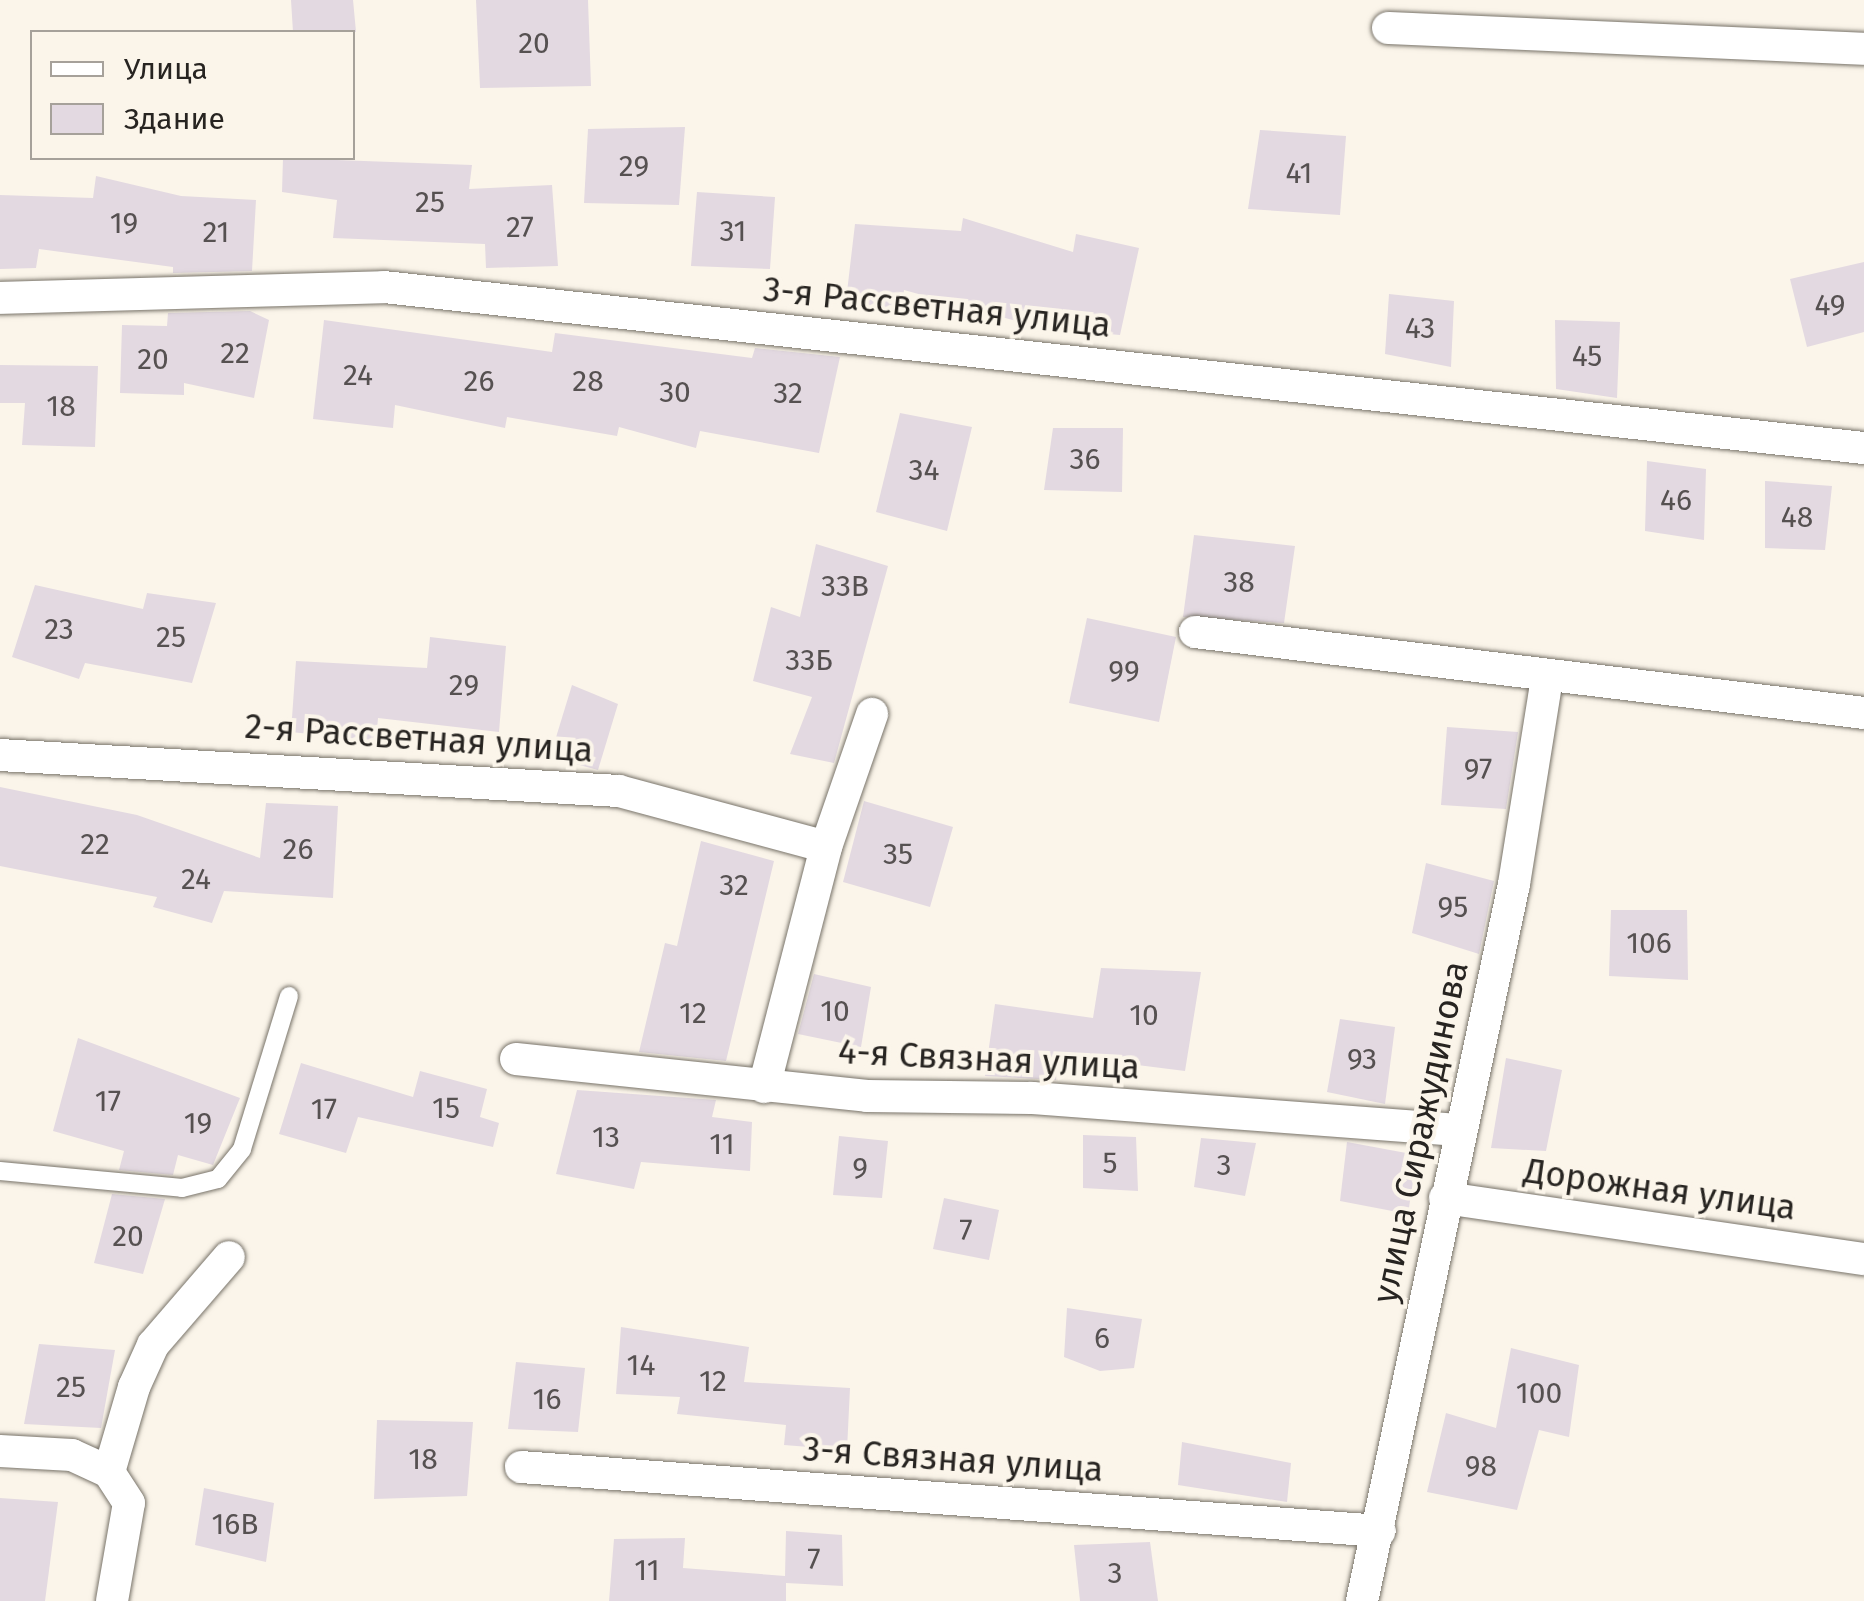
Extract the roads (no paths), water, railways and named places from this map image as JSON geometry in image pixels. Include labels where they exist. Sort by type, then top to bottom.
[{"type":"street","points":[[1388,28],[1864,49]]},
{"type":"street","name":"3-я Рассветная улица","points":[[0,298],[384,287],[1864,448]]},
{"type":"street","points":[[1195,632],[1864,713]]},
{"type":"street","name":"улица Сиражудинова","points":[[1362,1601],[1380,1531],[1459,1130],[1514,884],[1547,677]]},
{"type":"street","points":[[764,1087],[826,847],[872,714]]},
{"type":"street","name":"2-я Рассветная улица","points":[[0,755],[619,791],[826,847]]},
{"type":"street","name":"4-я Связная улица","points":[[516,1059],[764,1087],[1459,1130]]},
{"type":"street","name":"Дорожная улица","points":[[1445,1198],[1864,1259]]},
{"type":"street","points":[[109,1472],[154,1345],[229,1257]]},
{"type":"street","points":[[0,1451],[72,1454],[109,1472],[129,1504],[112,1601]]},
{"type":"street","name":"3-я Связная улица","points":[[520,1467],[1380,1531]]},
{"type":"lane","points":[[0,1171],[182,1188],[218,1178],[242,1149],[290,996]]}]
